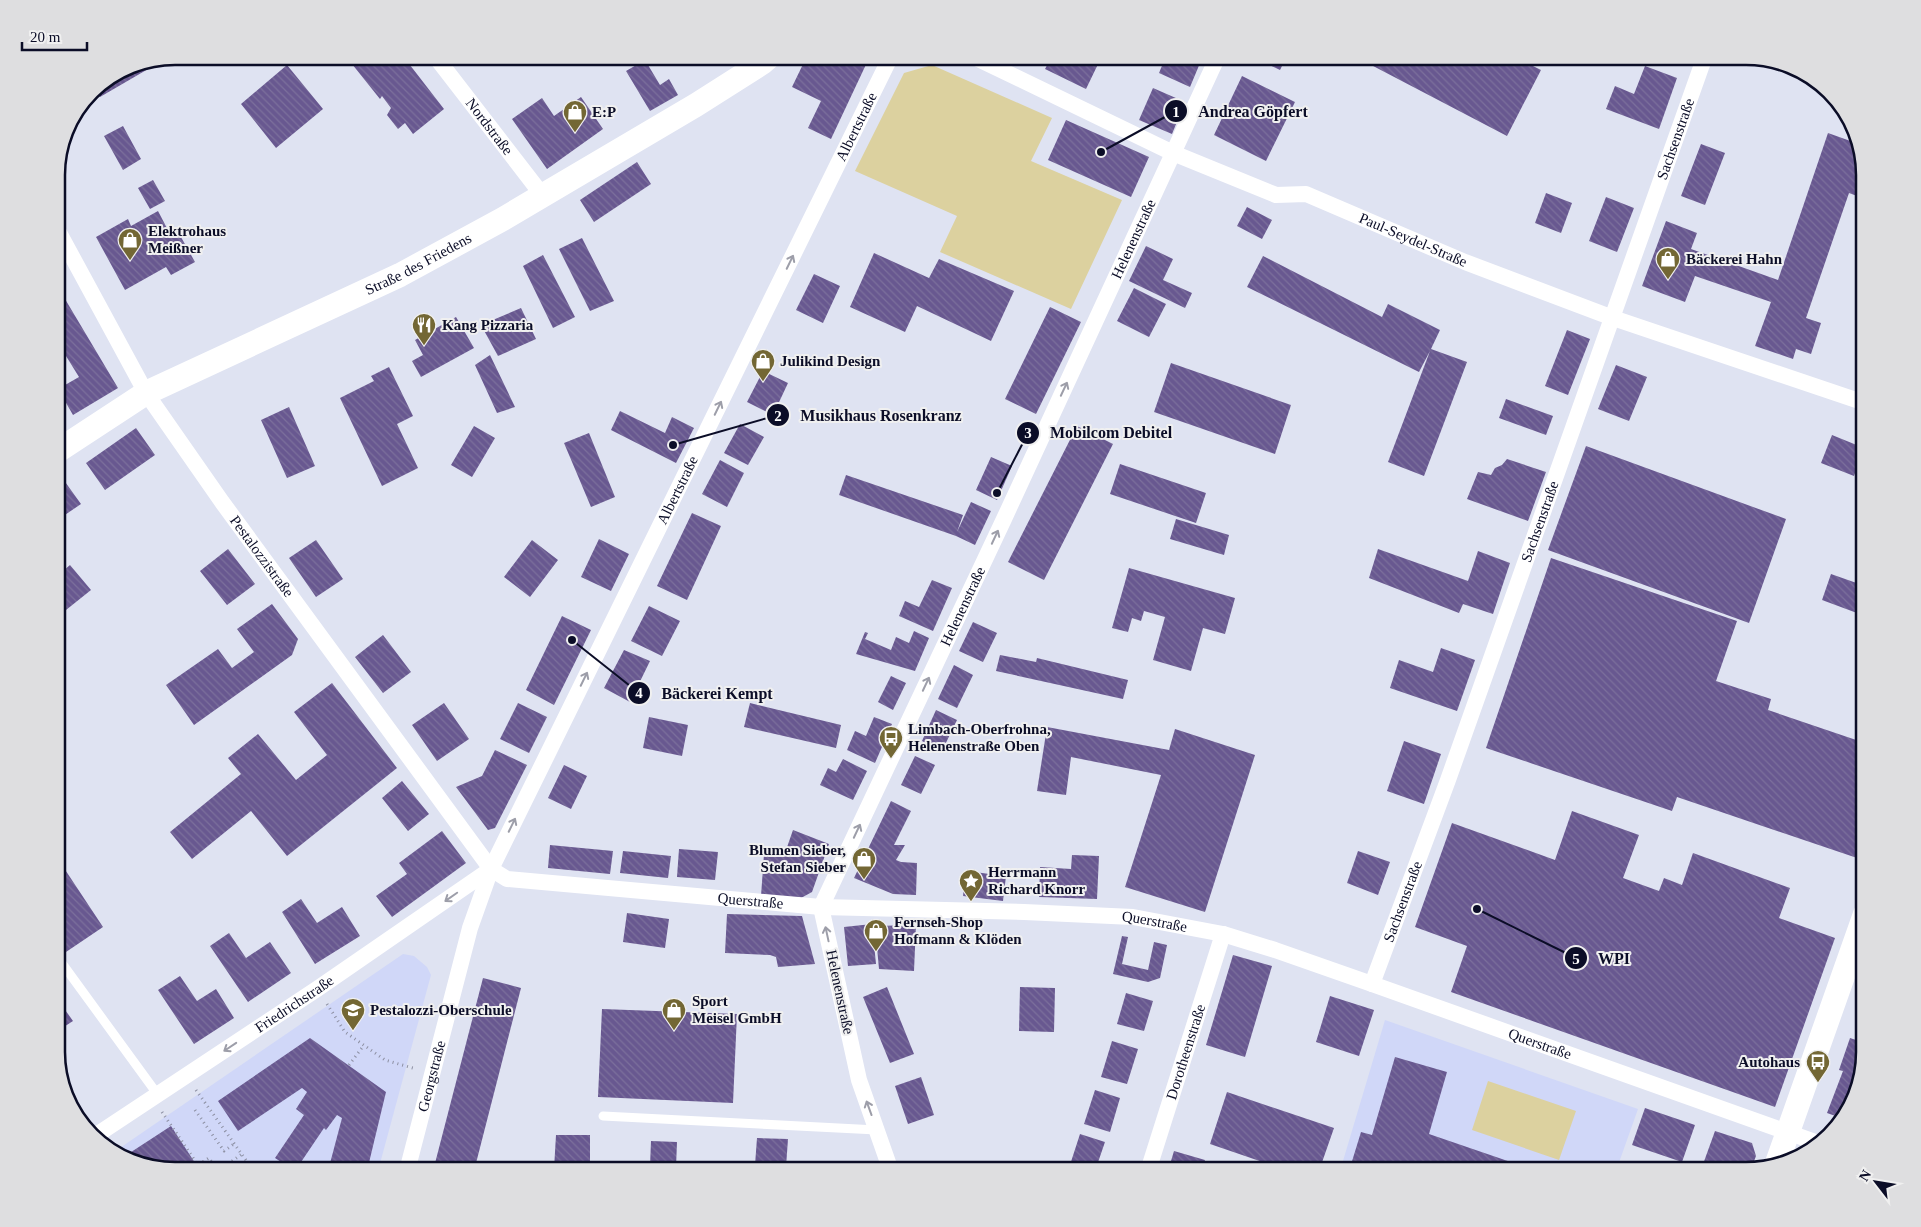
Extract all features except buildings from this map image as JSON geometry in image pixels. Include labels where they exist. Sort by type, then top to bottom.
[{"type":"main road","name":"Straße des Friedens","points":[[65,446],[146,392],[400,276],[542,196],[696,105],[759,65]]},
{"type":"main road","points":[[1779,1157],[1856,939]]},
{"type":"street","name":"Nordstraße","points":[[442,65],[542,196]]},
{"type":"street","name":"Albertstraße","points":[[491,869],[887,65]]},
{"type":"street","name":"Paul-Seydel-Straße","points":[[991,65],[1173,153],[1276,195],[1306,194],[1442,253],[1614,318],[1856,400]]},
{"type":"street","name":"Helenenstraße","points":[[888,1162],[859,1080],[821,906],[1004,519],[1214,65]]},
{"type":"street","name":"Sachsenstraße","points":[[1372,984],[1452,771],[1614,318],[1702,65]]},
{"type":"street","name":"Pestalozzistraße","points":[[65,244],[146,392],[222,502],[491,869]]},
{"type":"street","name":"Querstraße","points":[[491,869],[507,879],[821,906],[1133,917],[1224,934],[1372,984],[1811,1141]]},
{"type":"street","name":"Friedrichstraße","points":[[100,1133],[317,989],[491,869]]},
{"type":"street","name":"Georgstraße","points":[[409,1162],[470,928],[491,869]]},
{"type":"street","name":"Dorotheenstraße","points":[[1151,1162],[1224,934]]},
{"type":"lane","points":[[65,967],[155,1096]]},
{"type":"lane","points":[[603,1116],[877,1130]]},
{"type":"path","points":[[317,989],[345,1032],[385,1060],[432,1075]]},
{"type":"path","points":[[349,1065],[364,1045]]},
{"type":"path","points":[[186,1076],[247,1162]]},
{"type":"path","points":[[155,1096],[196,1162]]},
{"type":"path","points":[[195,1110],[224,1151],[234,1144]]},
{"type":"path","points":[[231,1162],[242,1154]]},
{"type":"shaded area","points":[[932,65],[1052,118],[1031,161],[1122,200],[1071,309],[940,252],[957,216],[855,171],[904,73]]},
{"type":"shaded area","name":"Pestalozzi-Oberschule","points":[[403,954],[414,956],[427,967],[431,975],[380,1162],[168,1162],[139,1156],[120,1148]]},
{"type":"shaded area","points":[[1385,1020],[1638,1109],[1619,1162],[1343,1162]]},
{"type":"shaded area","points":[[1488,1081],[1576,1111],[1559,1160],[1472,1130]]},
{"type":"place","name":"E:P","points":[[575,133]]},
{"type":"place","name":"Andrea Göpfert","points":[[1101,152]]},
{"type":"place","name":"Elektrohaus Meißner","points":[[130,261]]},
{"type":"place","name":"Bäckerei Hahn","points":[[1668,280]]},
{"type":"place","name":"Kang Pizzaria","points":[[424,346]]},
{"type":"place","name":"Julikind Design","points":[[763,382]]},
{"type":"place","name":"Musikhaus Rosenkranz","points":[[673,445]]},
{"type":"place","name":"Mobilcom Debitel","points":[[997,493]]},
{"type":"place","name":"Bäckerei Kempt","points":[[572,640]]},
{"type":"place","name":"Limbach-Oberfrohna, Helenenstraße Oben","points":[[891,759]]},
{"type":"place","name":"Blumen Sieber, Stefan Sieber","points":[[864,880]]},
{"type":"place","name":"Herrmann Richard Knorr","points":[[971,902]]},
{"type":"place","name":"WPI","points":[[1477,909]]},
{"type":"place","name":"Fernseh-Shop Hofmann & Klöden","points":[[876,952]]},
{"type":"place","name":"Pestalozzi-Oberschule","points":[[353,1031]]},
{"type":"place","name":"Sport Meisel GmbH","points":[[674,1031]]},
{"type":"place","name":"Autohaus","points":[[1818,1083]]}]
